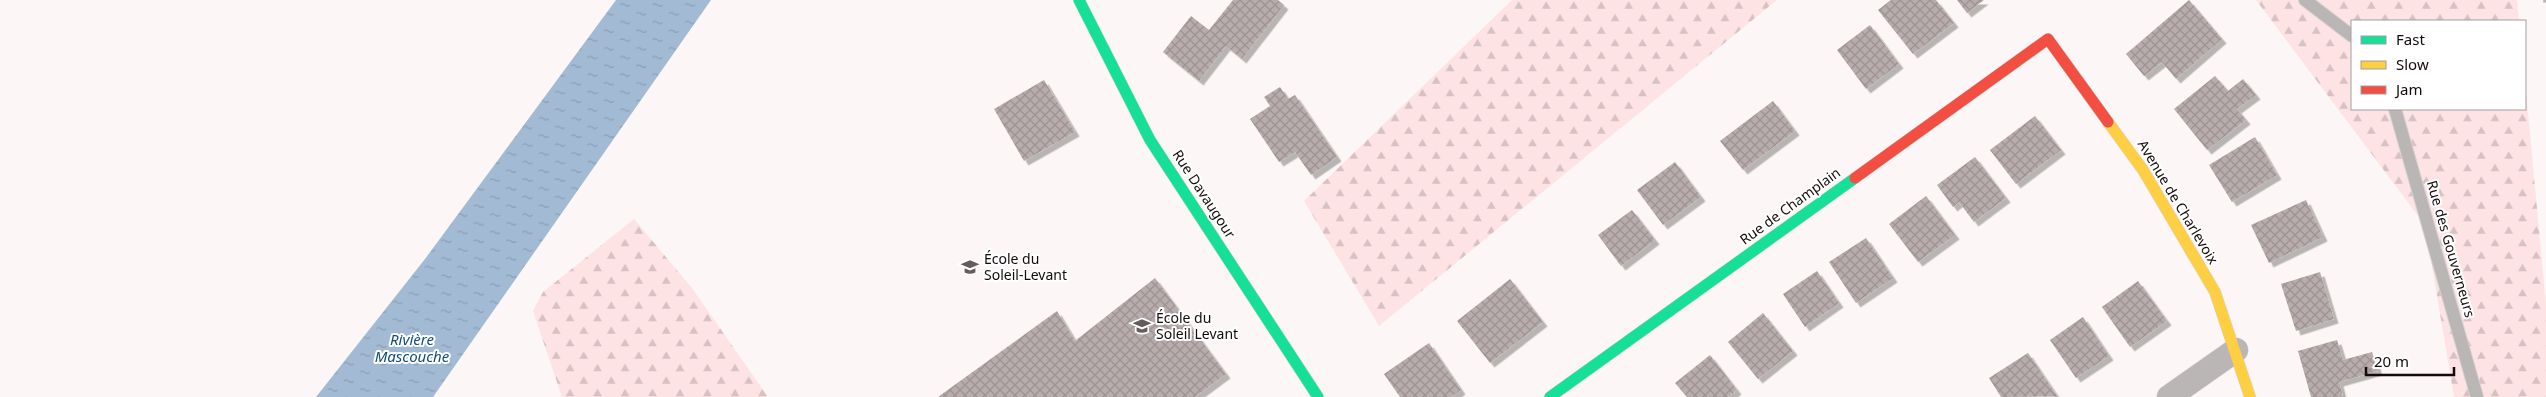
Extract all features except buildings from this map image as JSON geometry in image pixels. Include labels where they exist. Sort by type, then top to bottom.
[{"type":"street","name":"Rue Davaugour","points":[[1079,0],[1150,140],[1318,397]]},
{"type":"street","name":"Avenue de Charlevoix","points":[[2048,39],[2144,170],[2214,292],[2236,350],[2250,397]]},
{"type":"street","name":"Rue de Champlain","points":[[1550,397],[2048,39]]},
{"type":"street","points":[[2169,397],[2236,350]]},
{"type":"lane","points":[[2305,0],[2351,35]]},
{"type":"lane","name":"Rue des Gouverneurs","points":[[2395,110],[2477,397]]},
{"type":"green space","points":[[1512,0],[1777,0],[1379,326],[1304,201]]},
{"type":"green space","points":[[2256,0],[2517,0],[2519,20],[2351,20],[2351,110],[2526,110],[2526,92],[2546,304],[2546,397],[2454,397],[2425,225]]},
{"type":"green space","points":[[634,219],[692,288],[768,397],[562,397],[533,311],[543,292]]},
{"type":"water","name":"Rivière Mascouche","points":[[616,0],[711,0],[433,397],[316,397],[425,259]]},
{"type":"railway","points":[[2545,0],[2546,7]]},
{"type":"traffic: fast","points":[[1079,0],[1150,140],[1318,397]]},
{"type":"traffic: fast","points":[[1550,397],[1855,178]]},
{"type":"traffic: slow","points":[[2108,122],[2143,170],[2215,292],[2250,397]]},
{"type":"traffic: jam","points":[[1855,178],[2048,39],[2108,122]]},
{"type":"place","name":"École du Soleil-Levant","points":[[970,267]]},
{"type":"place","name":"École du Soleil Levant","points":[[1142,326]]}]
